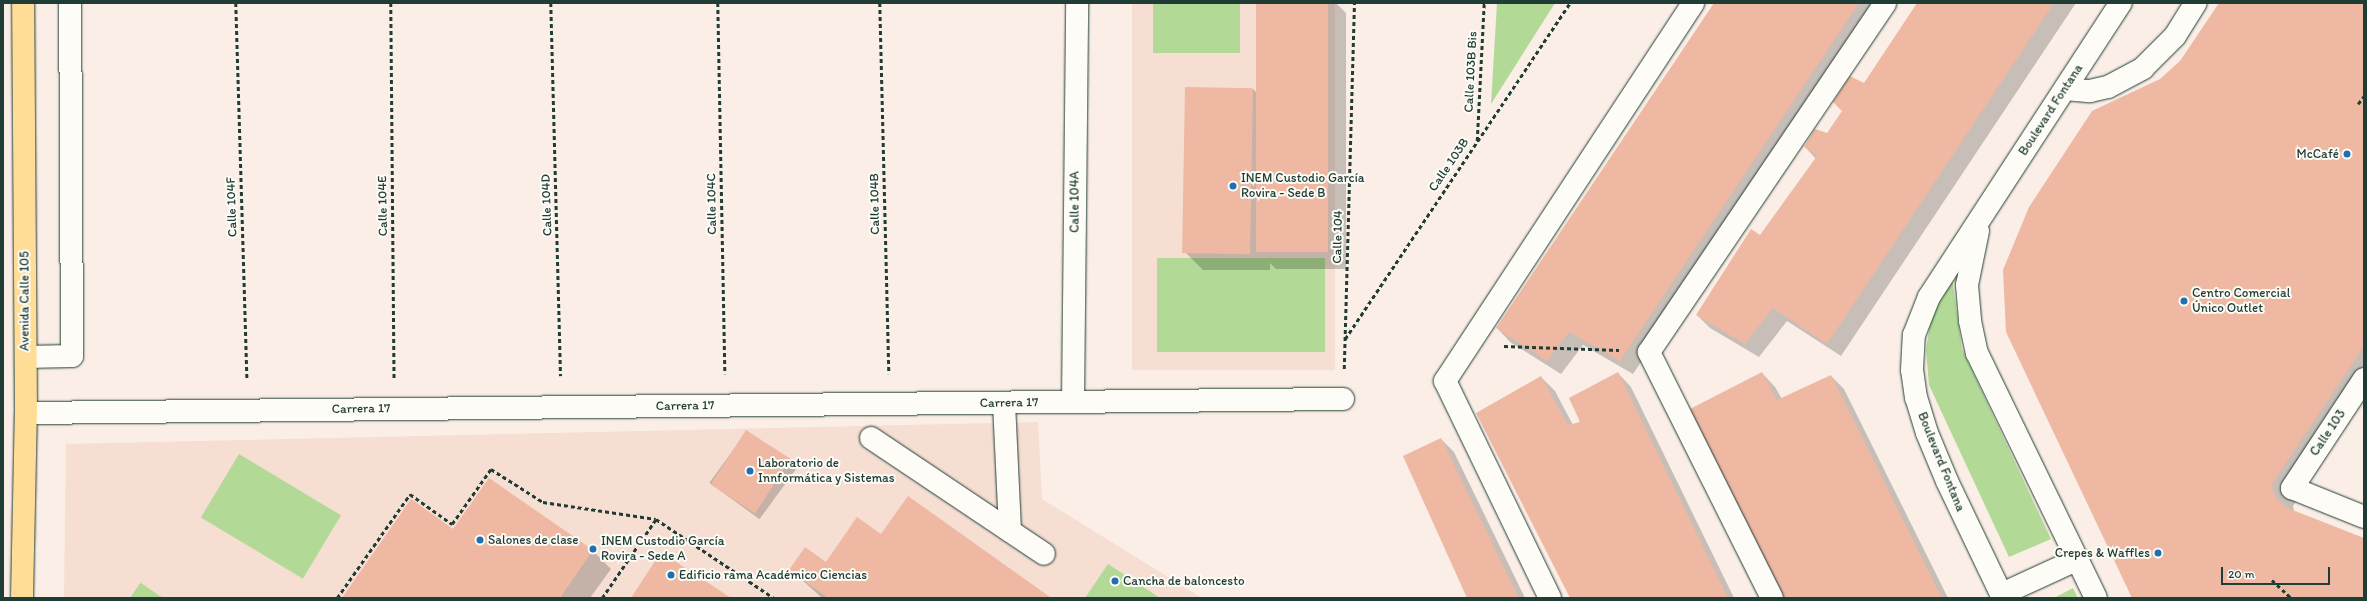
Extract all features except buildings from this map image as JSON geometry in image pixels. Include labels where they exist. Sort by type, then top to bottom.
[{"type":"main road","name":"Avenida Calle 105","points":[[22,598],[26,413],[23,3]]},
{"type":"street","points":[[26,357],[72,356],[70,3]]},
{"type":"street","name":"Calle 104A","points":[[1074,402],[1076,3]]},
{"type":"street","points":[[1550,598],[1445,381],[1693,3]]},
{"type":"street","points":[[1772,598],[1649,352],[1885,3]]},
{"type":"street","name":"Boulevard Fontana","points":[[2002,596],[1947,481],[1927,433],[1916,398],[1912,370],[1914,335],[1918,319],[1929,297],[2121,3]]},
{"type":"street","points":[[2065,89],[2090,91],[2108,87],[2143,68],[2175,36],[2196,3]]},
{"type":"street","name":"Boulevard Fontana","points":[[1982,216],[1967,285],[1970,321],[1977,353],[2096,598]]},
{"type":"street","name":"Calle 103","points":[[2364,379],[2292,488],[2364,517]]},
{"type":"street","name":"Carrera 17","points":[[26,413],[1343,399]]},
{"type":"street","points":[[1004,403],[1010,531]]},
{"type":"street","points":[[871,438],[1044,554]]},
{"type":"street","points":[[2002,596],[2078,559]]},
{"type":"path","name":"Calle 104F","points":[[236,3],[248,410]]},
{"type":"path","name":"Calle 104E","points":[[391,3],[395,409]]},
{"type":"path","name":"Calle 104D","points":[[551,3],[562,407]]},
{"type":"path","name":"Calle 104C","points":[[718,3],[725,406]]},
{"type":"path","name":"Calle 104B","points":[[880,3],[890,404]]},
{"type":"path","name":"Calle 104","points":[[1343,399],[1354,3]]},
{"type":"path","name":"Calle 103B Bis","points":[[1477,141],[1484,3]]},
{"type":"path","name":"Calle 103B","points":[[1345,339],[1570,3]]},
{"type":"path","points":[[2358,104],[2364,96]]},
{"type":"path","points":[[1468,346],[1559,346],[1649,352]]},
{"type":"path","points":[[337,598],[410,494],[452,524],[491,469],[543,502],[656,519],[774,598]]},
{"type":"path","points":[[602,598],[656,519]]},
{"type":"path","points":[[2272,580],[2291,598]]},
{"type":"shaded area","name":"INEM Custodio García Rovira - Sede B","points":[[1132,3],[1335,3],[1335,370],[1132,370]]},
{"type":"shaded area","name":"INEM Custodio García Rovira - Sede A","points":[[1038,422],[1042,499],[1202,598],[64,598],[66,444]]},
{"type":"green space","points":[[1153,3],[1240,3],[1240,53],[1153,53]]},
{"type":"green space","points":[[1497,3],[1555,3],[1491,104]]},
{"type":"green space","points":[[1157,258],[1325,258],[1325,352],[1157,352]]},
{"type":"green space","points":[[1952,277],[1962,349],[2051,539],[2009,557],[1929,385],[1926,351],[1930,322]]},
{"type":"green space","points":[[239,454],[341,515],[303,579],[201,517]]},
{"type":"green space","name":"Cancha de baloncesto","points":[[1108,564],[1160,598],[1085,598]]},
{"type":"green space","points":[[141,583],[163,598],[130,598]]},
{"type":"green space","points":[[2073,588],[2078,598],[2054,598]]},
{"type":"place","name":"McCafé","points":[[2347,154]]},
{"type":"place","name":"INEM Custodio García Rovira - Sede B","points":[[1233,186]]},
{"type":"place","name":"Centro Comercial Único Outlet","points":[[2184,301]]},
{"type":"place","name":"Laboratorio de Innformática y Sistemas","points":[[750,471]]},
{"type":"place","name":"Salones de clase","points":[[480,540]]},
{"type":"place","name":"INEM Custodio García Rovira - Sede A","points":[[593,549]]},
{"type":"place","name":"Crepes & Waffles","points":[[2158,553]]},
{"type":"place","name":"Edificio rama Académico Ciencias","points":[[671,575]]},
{"type":"place","name":"Cancha de baloncesto","points":[[1115,581]]}]
